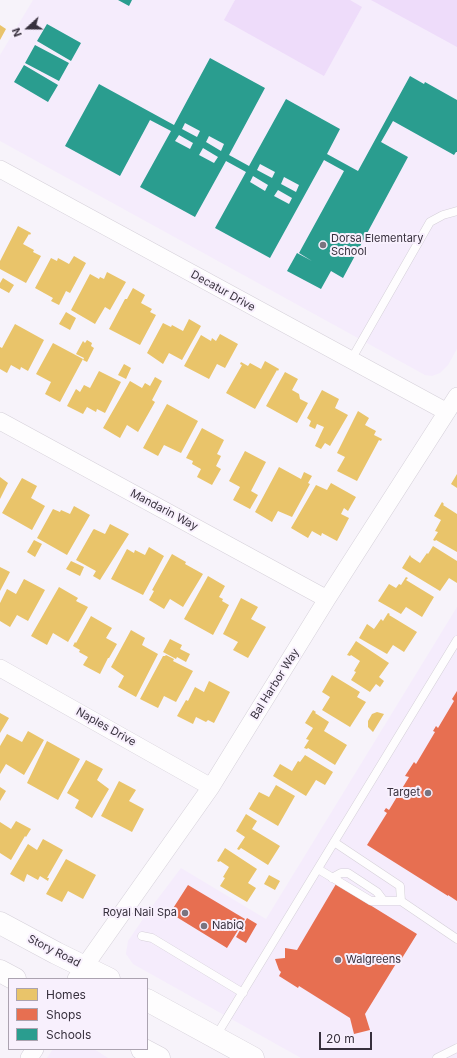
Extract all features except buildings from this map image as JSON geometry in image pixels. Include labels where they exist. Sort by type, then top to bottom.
[{"type":"main road","name":"Story Road","points":[[0,923],[80,973],[104,978]]},
{"type":"main road","points":[[0,971],[13,978]]},
{"type":"main road","points":[[148,1001],[253,1058]]},
{"type":"main road","points":[[144,1050],[159,1058]]},
{"type":"street","name":"Decatur Drive","points":[[0,169],[447,412]]},
{"type":"street","name":"Bal Harbor Way","points":[[80,973],[211,787],[457,396]]},
{"type":"street","name":"Mandarin Way","points":[[0,421],[328,599]]},
{"type":"street","name":"Naples Drive","points":[[0,668],[211,787]]},
{"type":"lane","points":[[351,360],[430,222],[443,215],[457,211]]},
{"type":"lane","points":[[216,1038],[457,640]]},
{"type":"lane","points":[[334,842],[400,886],[401,901]]},
{"type":"lane","points":[[318,869],[371,901],[401,901],[457,939]]},
{"type":"lane","points":[[332,878],[341,873],[348,873],[377,892],[383,900]]},
{"type":"lane","points":[[142,936],[152,938],[242,993]]},
{"type":"lane","points":[[437,1058],[456,1049]]},
{"type":"lane","points":[[453,1058],[456,1049]]},
{"type":"shaded area","name":"Dorsa Elementary School","points":[[33,0],[457,0],[457,349],[448,365],[440,373],[432,376],[425,375],[0,141],[0,55]]},
{"type":"shaded area","points":[[235,0],[350,0],[362,7],[324,76],[224,20]]},
{"type":"shaded area","points":[[371,0],[457,0],[457,47]]},
{"type":"shaded area","points":[[457,607],[457,1058],[301,1058],[133,964],[126,954],[128,941],[181,868],[266,919]]},
{"type":"shaded area","points":[[52,1050],[96,1050],[108,1058],[47,1058]]},
{"type":"place","name":"Dorsa Elementary School","points":[[323,245]]},
{"type":"place","name":"Target","points":[[428,793]]},
{"type":"place","name":"Royal Nail Spa","points":[[185,913]]},
{"type":"place","name":"NabiQ","points":[[204,926]]},
{"type":"place","name":"Walgreens","points":[[338,960]]}]
